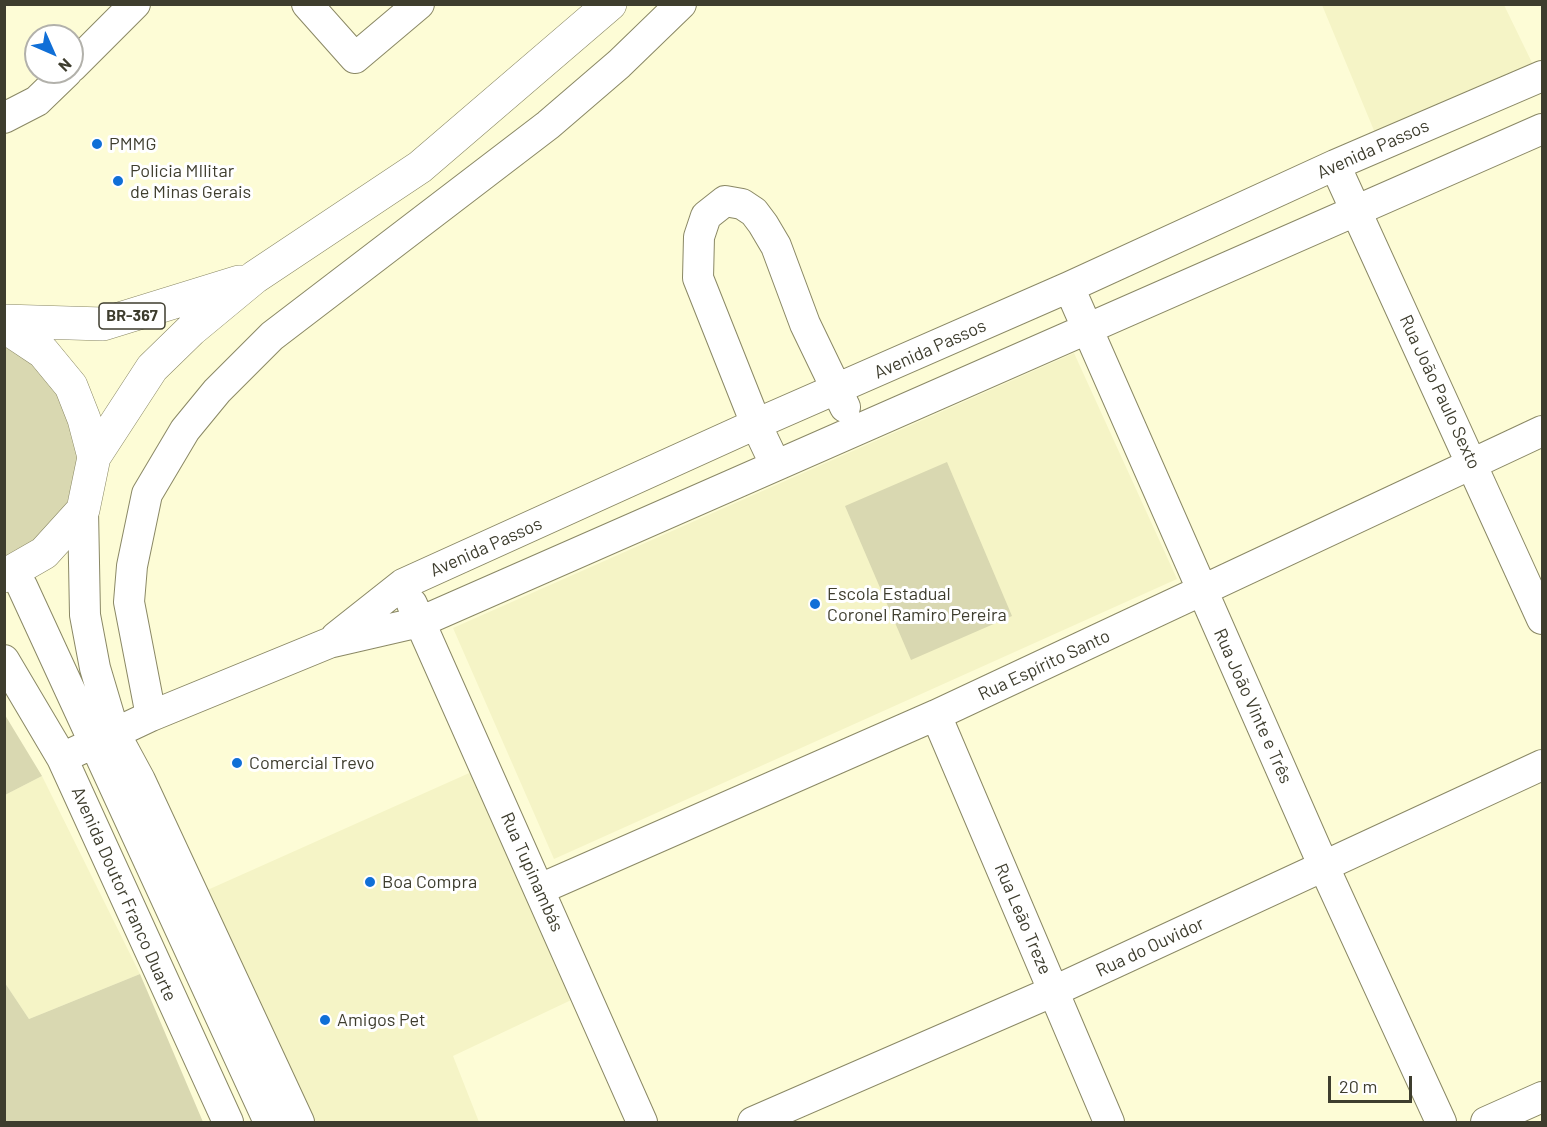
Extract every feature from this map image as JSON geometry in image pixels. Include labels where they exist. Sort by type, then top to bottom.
[{"type":"main road","name":"BR-367","points":[[13,584],[82,510],[94,457],[152,368],[191,330],[255,277],[420,167],[610,4]]},
{"type":"main road","name":"BR-367","points":[[4,321],[74,325],[103,324],[255,277]]},
{"type":"main road","name":"BR-367","points":[[4,326],[43,352],[71,386],[84,419],[94,457]]},
{"type":"street","points":[[84,55],[135,4]]},
{"type":"street","points":[[308,4],[356,58],[419,4]]},
{"type":"street","points":[[151,716],[129,602],[132,566],[147,494],[185,430],[217,391],[272,336],[548,125],[619,64],[681,4]]},
{"type":"street","name":"Avenida Passos","points":[[329,642],[403,584],[756,424],[1069,287],[1335,165],[1542,76]]},
{"type":"street","points":[[4,118],[37,101],[54,84]]},
{"type":"street","name":"Avenida Passos","points":[[63,758],[114,732],[329,642],[420,622],[775,464],[1542,129]]},
{"type":"street","name":"Rua João Paulo Sexto","points":[[1335,165],[1474,464],[1542,620]]},
{"type":"street","points":[[775,464],[756,424],[698,278],[699,237],[706,216],[724,201],[742,204],[754,212],[776,246],[805,324],[855,429]]},
{"type":"street","name":"Rua João Vinte e Três","points":[[1069,287],[1324,867],[1441,1122]]},
{"type":"street","name":"Rua Espírito Santo","points":[[540,889],[936,715],[1542,431]]},
{"type":"street","points":[[82,510],[85,615],[95,668],[114,732],[140,780],[300,1122]]},
{"type":"street","points":[[13,584],[257,1122]]},
{"type":"street","points":[[13,584],[269,1122]]},
{"type":"street","name":"Rua Tupinambás","points":[[403,584],[642,1122]]},
{"type":"street","name":"Avenida Doutor Franco Duarte","points":[[8,665],[63,758],[228,1122]]},
{"type":"street","name":"Rua Leão Treze","points":[[936,715],[1109,1122]]},
{"type":"street","name":"Rua do Ouvidor","points":[[753,1122],[1054,991],[1542,765]]},
{"type":"street","points":[[1486,1122],[1542,1097]]},
{"type":"shaded area","points":[[1322,5],[1504,5],[1539,77],[1380,145]]},
{"type":"shaded area","points":[[5,341],[14,345],[65,393],[79,460],[67,503],[54,523],[39,540],[5,561]]},
{"type":"shaded area","name":"Escola Estadual Coronel Ramiro Pereira","points":[[1074,353],[1177,579],[554,859],[453,628]]},
{"type":"shaded area","points":[[947,462],[1012,616],[911,660],[845,506]]},
{"type":"shaded area","points":[[5,715],[42,776],[4,795]]},
{"type":"shaded area","points":[[485,766],[586,993],[453,1056],[479,1122],[299,1122],[194,896]]},
{"type":"shaded area","points":[[42,776],[140,974],[29,1019],[5,983],[5,795]]},
{"type":"shaded area","points":[[140,974],[203,1122],[5,1122],[5,983],[29,1019]]},
{"type":"place","name":"PMMG","points":[[97,144]]},
{"type":"place","name":"Policia MIlitar de Minas Gerais","points":[[118,181]]},
{"type":"place","name":"Escola Estadual Coronel Ramiro Pereira","points":[[815,604]]},
{"type":"place","name":"Comercial Trevo","points":[[237,763]]},
{"type":"place","name":"Boa Compra","points":[[370,882]]},
{"type":"place","name":"Amigos Pet","points":[[325,1020]]}]
